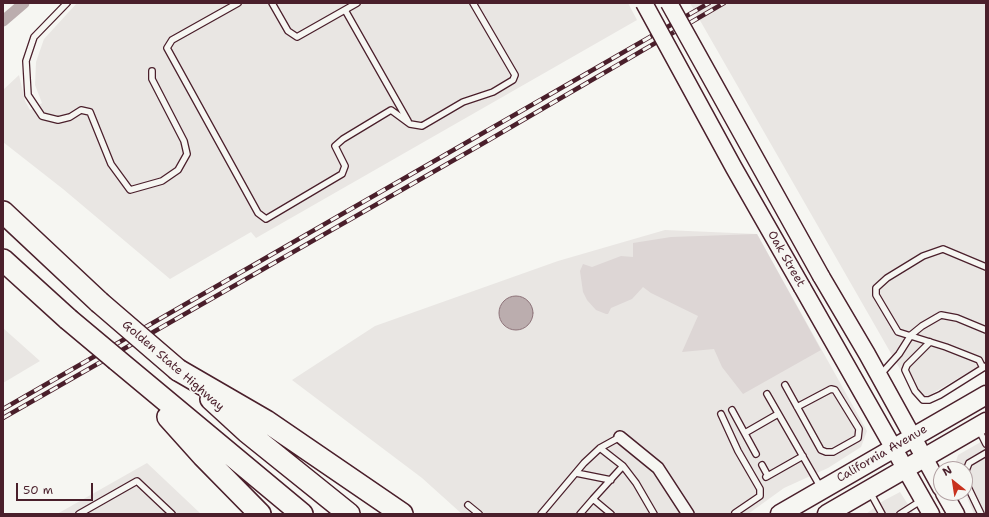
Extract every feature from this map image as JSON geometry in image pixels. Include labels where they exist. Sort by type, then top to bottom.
[{"type":"highway","name":"Golden State Highway","points":[[3,212],[99,302],[247,432],[348,514]]},
{"type":"highway","points":[[3,260],[68,319],[117,360],[212,452],[260,514]]},
{"type":"highway","points":[[178,370],[266,421],[402,514]]},
{"type":"highway","points":[[212,452],[302,514]]},
{"type":"main road","name":"Oak Street","points":[[644,3],[734,168],[931,514]]},
{"type":"main road","name":"Oak Street","points":[[669,3],[820,276],[879,376],[933,473]]},
{"type":"main road","name":"California Avenue","points":[[780,514],[986,395]]},
{"type":"main road","name":"California Avenue","points":[[827,514],[982,425]]},
{"type":"main road","points":[[949,501],[956,514]]},
{"type":"street","points":[[620,437],[658,468],[688,514]]},
{"type":"lane","points":[[68,3],[34,37],[26,61],[28,95],[42,116],[58,120],[70,117],[81,110],[90,112],[111,164],[130,190],[162,182],[178,170],[187,154],[184,141],[152,79],[152,72]]},
{"type":"lane","points":[[238,3],[172,40],[167,48],[258,213],[266,219],[342,174],[345,166],[335,146],[343,139],[391,110],[410,124],[422,126],[463,102],[493,92],[513,80],[515,75],[473,3]]},
{"type":"lane","points":[[272,3],[288,31],[297,37],[357,3]]},
{"type":"lane","points":[[345,10],[410,124]]},
{"type":"lane","points":[[930,342],[907,365],[905,370],[915,392],[923,400],[929,400],[940,395],[985,367],[979,360],[911,335],[898,332],[876,294],[876,288],[887,278],[923,256],[943,249],[986,267]]},
{"type":"lane","points":[[879,376],[899,354],[911,335],[922,326],[941,315],[957,318],[986,330]]},
{"type":"lane","points":[[785,385],[797,408],[821,450],[833,452],[858,438],[858,429],[835,390],[831,389],[797,408]]},
{"type":"lane","points":[[767,394],[821,489]]},
{"type":"lane","points":[[732,410],[756,454]]},
{"type":"lane","points":[[721,414],[738,451],[760,489],[760,496],[735,513]]},
{"type":"lane","points":[[745,433],[778,414]]},
{"type":"lane","points":[[982,425],[986,444]]},
{"type":"lane","points":[[541,514],[576,473],[600,448],[620,437]]},
{"type":"lane","points":[[600,448],[623,466],[636,483],[654,514]]},
{"type":"lane","points":[[981,514],[967,485],[965,473],[969,463],[986,453]]},
{"type":"lane","points":[[762,465],[767,476],[803,456]]},
{"type":"lane","points":[[580,514],[623,466]]},
{"type":"lane","points":[[576,473],[611,480]]},
{"type":"lane","points":[[79,514],[137,481],[172,514]]},
{"type":"lane","points":[[868,490],[882,514]]},
{"type":"lane","points":[[593,499],[610,514]]},
{"type":"lane","points":[[900,514],[908,512],[922,499]]},
{"type":"lane","points":[[468,505],[479,514]]},
{"type":"shaded area","points":[[77,3],[628,3],[637,20],[256,238],[251,232],[170,279],[63,189],[3,142],[3,90],[19,75],[25,101],[30,110],[42,103],[35,85],[36,62],[44,39]]},
{"type":"shaded area","points":[[690,3],[986,3],[986,365],[972,370],[923,399],[916,397]]},
{"type":"shaded area","points":[[665,230],[757,234],[867,431],[861,447],[828,468],[784,488],[748,514],[462,514],[422,478],[292,380],[375,326],[558,261]]},
{"type":"shaded area","points":[[757,234],[821,350],[743,394],[722,367],[714,349],[682,352],[698,316],[651,293],[643,287],[632,299],[611,308],[608,314],[596,310],[587,300],[583,292],[580,271],[583,264],[592,267],[621,256],[633,257],[633,243],[671,237]]},
{"type":"shaded area","points":[[513,296],[519,296],[523,297],[530,303],[533,313],[532,320],[526,327],[519,330],[513,330],[509,329],[502,323],[499,316],[499,310],[500,306],[506,299]]},
{"type":"shaded area","points":[[3,328],[40,361],[3,383]]},
{"type":"shaded area","points":[[986,439],[986,514],[974,514],[968,501],[973,501],[973,461],[956,461],[958,455]]},
{"type":"shaded area","points":[[147,463],[201,514],[57,514]]},
{"type":"shaded area","points":[[900,492],[914,514],[866,514],[883,501]]},
{"type":"waterway","points":[[3,21],[24,3]]},
{"type":"railway","points":[[3,409],[709,3]]},
{"type":"railway","points":[[3,418],[482,144],[724,3]]}]
